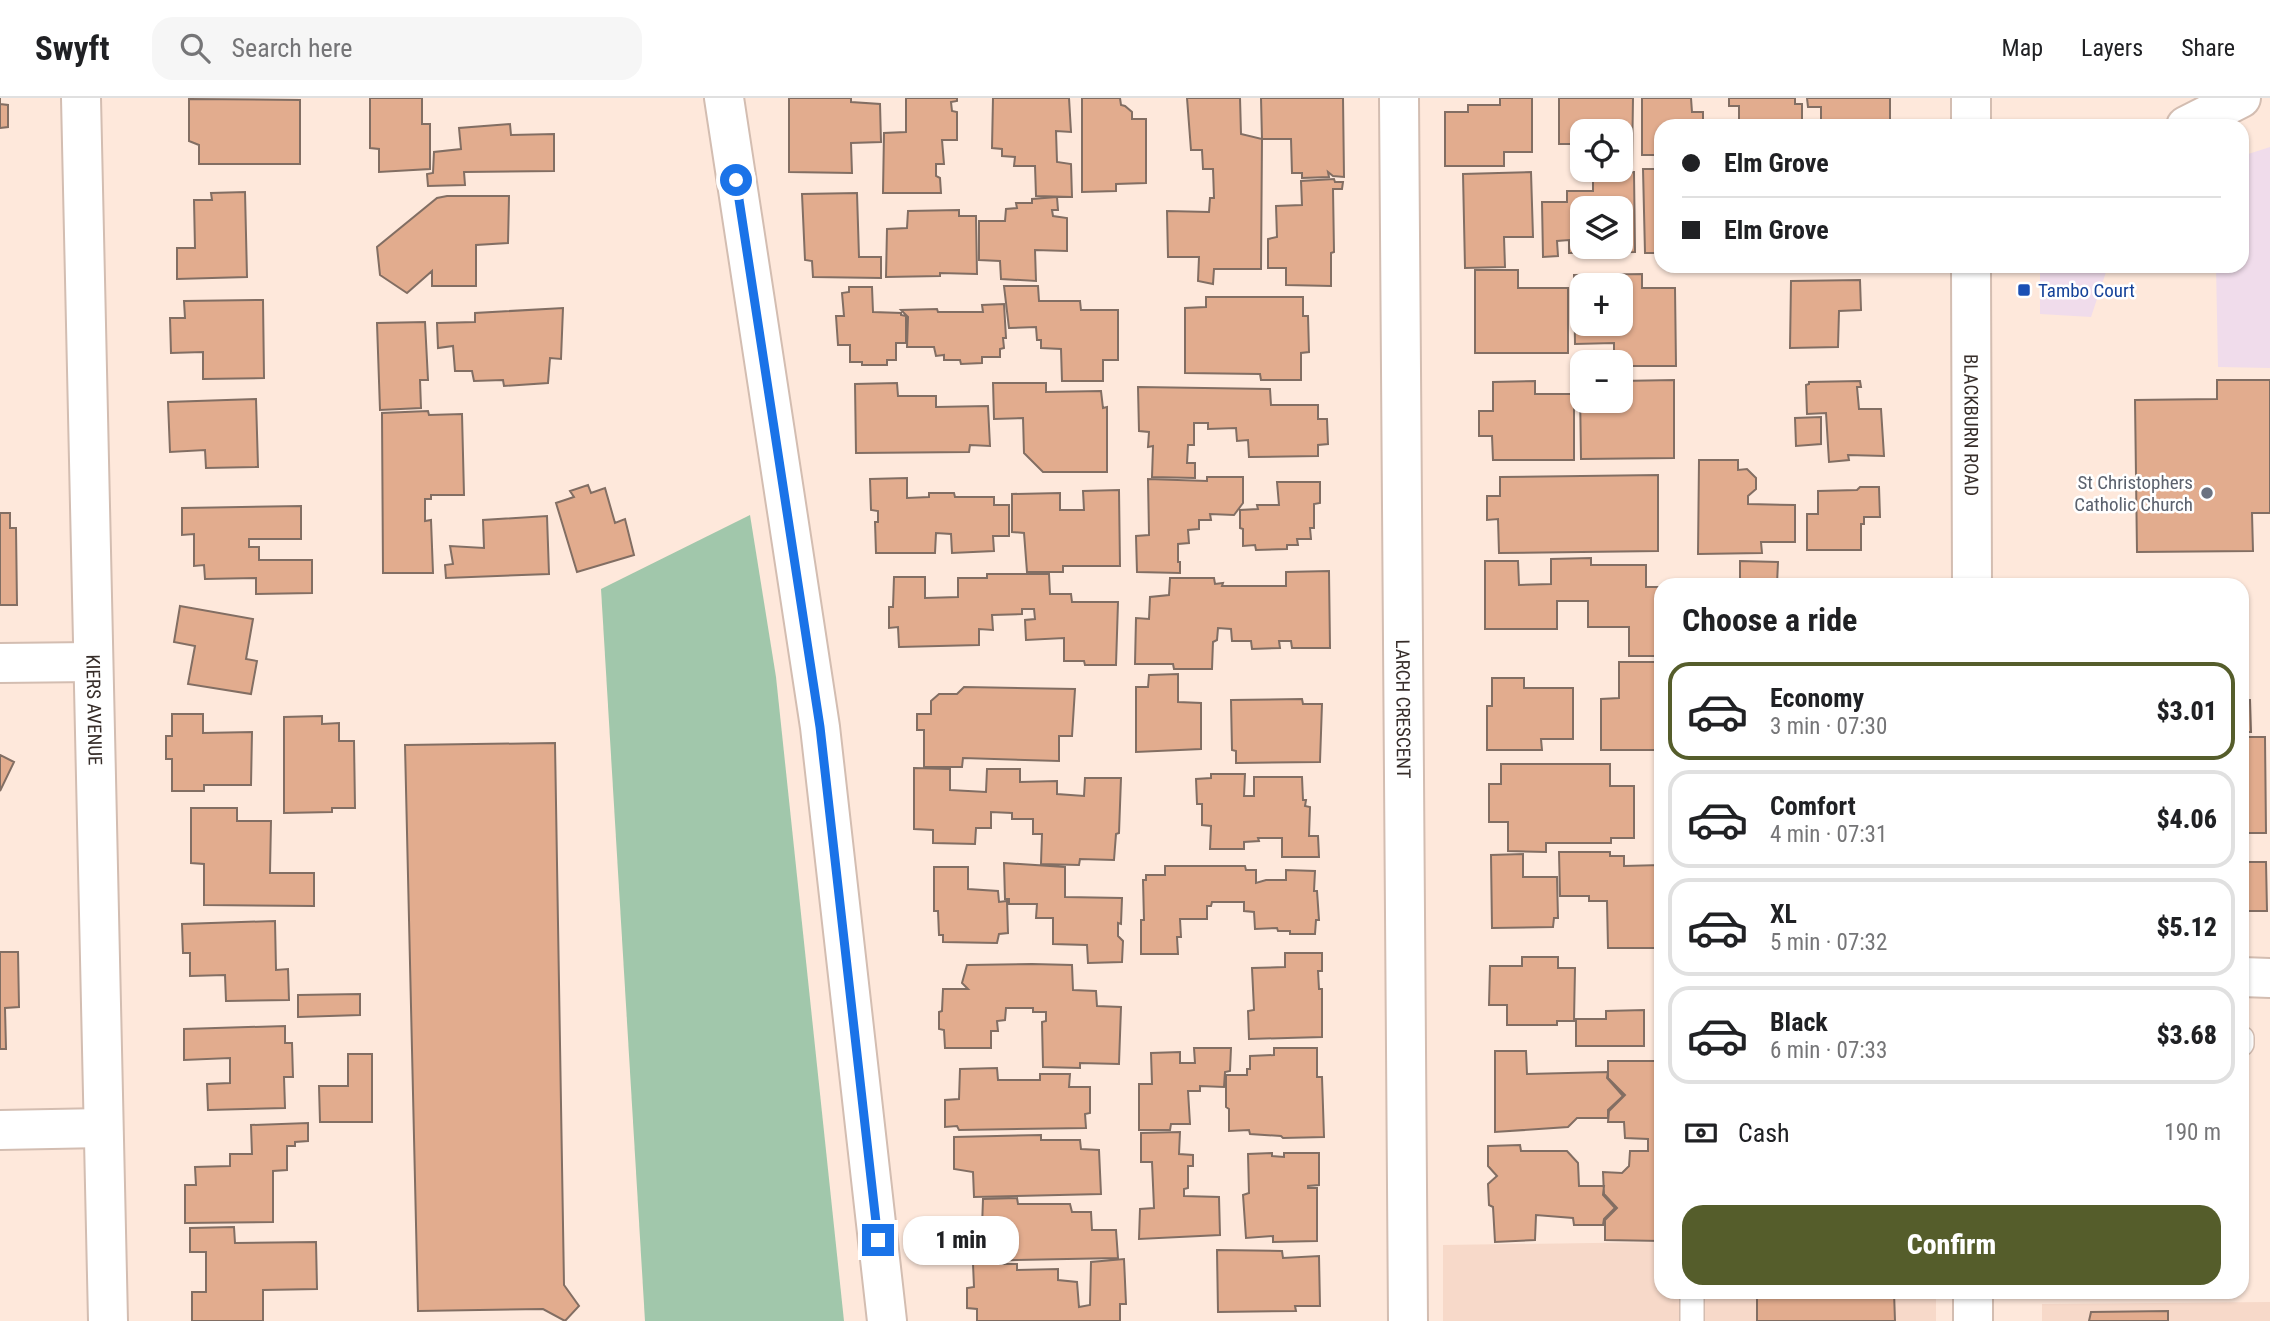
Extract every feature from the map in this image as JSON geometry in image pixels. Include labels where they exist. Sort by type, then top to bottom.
[{"type":"street","name":"KIERS AVENUE","points":[[81,98],[108,1321]]},
{"type":"street","points":[[724,98],[820,727],[887,1321]]},
{"type":"street","name":"LARCH CRESCENT","points":[[1399,98],[1408,1321]]},
{"type":"street","points":[[1970,98],[1971,119]]},
{"type":"street","points":[[2200,119],[2241,98]]},
{"type":"street","name":"BLACKBURN ROAD","points":[[1971,273],[1972,578]]},
{"type":"street","points":[[0,663],[92,662]]},
{"type":"street","points":[[2249,977],[2270,978]]},
{"type":"street","points":[[0,1130],[103,1128]]},
{"type":"street","points":[[1973,1299],[1973,1321]]},
{"type":"lane","points":[[1692,1299],[1692,1321]]},
{"type":"shaded area","points":[[2270,147],[2270,368],[2218,367],[2216,273],[2249,273],[2249,154]]},
{"type":"shaded area","points":[[2040,273],[2106,273],[2091,317],[2040,314]]},
{"type":"shaded area","points":[[1654,1242],[1654,1299],[1936,1299],[1936,1321],[1443,1321],[1443,1245]]},
{"type":"shaded area","points":[[2270,1302],[2270,1321],[2042,1321],[2042,1304]]},
{"type":"green space","points":[[750,515],[776,677],[844,1321],[645,1321],[601,589]]},
{"type":"building","points":[[370,98],[422,98],[422,124],[430,124],[430,169],[379,172],[379,149],[370,148]]},
{"type":"building","points":[[789,98],[851,98],[851,102],[880,104],[881,142],[851,143],[852,173],[789,172]]},
{"type":"building","points":[[906,98],[957,98],[957,101],[951,102],[952,111],[957,112],[957,140],[942,140],[944,164],[936,164],[941,193],[883,193],[884,133],[906,132]]},
{"type":"building","points":[[993,98],[1069,98],[1071,132],[1056,131],[1057,162],[1071,164],[1072,197],[1036,196],[1035,166],[1014,166],[1015,157],[1002,156],[1002,149],[992,148]]},
{"type":"building","points":[[1082,98],[1120,98],[1121,105],[1132,112],[1132,119],[1146,119],[1146,183],[1116,184],[1116,191],[1082,192]]},
{"type":"building","points":[[1187,98],[1240,98],[1241,134],[1262,139],[1261,269],[1214,269],[1213,284],[1198,281],[1199,257],[1168,257],[1167,211],[1209,212],[1210,198],[1214,198],[1213,169],[1203,169],[1202,150],[1191,150]]},
{"type":"building","points":[[1261,98],[1343,98],[1344,177],[1333,176],[1328,172],[1329,177],[1302,178],[1302,173],[1292,173],[1291,139],[1262,139]]},
{"type":"building","points":[[1500,98],[1532,98],[1532,152],[1504,152],[1504,166],[1445,166],[1445,112],[1468,112],[1468,105],[1500,105]]},
{"type":"building","points":[[1559,98],[1633,98],[1633,119],[1570,119],[1570,144],[1559,144]]},
{"type":"building","points":[[1642,98],[1691,98],[1692,112],[1703,112],[1703,119],[1654,119],[1654,155],[1642,155]]},
{"type":"building","points":[[1729,98],[1795,98],[1795,104],[1802,104],[1802,119],[1739,119],[1739,106],[1729,106]]},
{"type":"building","points":[[1807,98],[1890,98],[1890,119],[1821,119],[1821,107],[1808,107]]},
{"type":"building","points":[[189,99],[300,100],[300,164],[199,164],[199,145],[189,141]]},
{"type":"building","points":[[0,104],[8,105],[8,127],[0,128]]},
{"type":"building","points":[[510,124],[511,135],[554,134],[554,171],[464,172],[465,185],[428,186],[427,174],[433,173],[434,152],[461,149],[459,128]]},
{"type":"building","points":[[1643,169],[1654,169],[1654,253],[1645,253]]},
{"type":"building","points":[[1531,172],[1533,237],[1504,237],[1505,267],[1465,268],[1463,174]]},
{"type":"building","points":[[1634,172],[1635,252],[1633,196],[1570,196],[1570,253],[1569,240],[1557,241],[1558,256],[1543,257],[1542,202],[1567,202],[1567,191],[1593,191],[1593,182],[1633,182]]},
{"type":"building","points":[[1334,179],[1335,182],[1343,182],[1342,189],[1333,189],[1334,252],[1331,253],[1331,286],[1286,285],[1286,268],[1268,268],[1268,239],[1277,237],[1276,206],[1302,205],[1301,181]]},
{"type":"building","points":[[245,192],[247,277],[177,279],[177,248],[195,248],[194,200],[212,200],[211,193]]},
{"type":"building","points":[[857,193],[859,257],[881,257],[881,278],[813,277],[812,261],[805,260],[802,194]]},
{"type":"building","points":[[509,196],[508,243],[476,245],[476,286],[432,286],[432,271],[407,293],[380,275],[377,247],[437,198]]},
{"type":"building","points":[[1057,197],[1058,210],[1052,210],[1053,216],[1067,218],[1067,251],[1035,250],[1036,281],[1001,279],[1000,261],[979,260],[979,221],[1005,221],[1006,209],[1017,208],[1016,203],[1032,203],[1032,199]]},
{"type":"building","points":[[959,210],[959,216],[976,216],[977,274],[940,273],[940,276],[886,277],[887,229],[907,228],[908,211]]},
{"type":"building","points":[[1475,270],[1518,270],[1518,288],[1568,288],[1568,353],[1475,353]]},
{"type":"building","points":[[1633,274],[1642,274],[1642,288],[1675,288],[1676,366],[1633,366],[1633,350],[1614,350],[1614,343],[1575,344],[1575,336],[1633,336]]},
{"type":"building","points":[[1860,280],[1861,310],[1839,311],[1838,347],[1790,348],[1791,281]]},
{"type":"building","points":[[1004,286],[1038,286],[1039,301],[1080,301],[1081,310],[1118,310],[1118,360],[1103,360],[1103,381],[1062,381],[1061,349],[1041,348],[1036,327],[1009,328]]},
{"type":"building","points":[[849,287],[872,287],[873,312],[901,313],[906,316],[906,343],[896,343],[896,360],[887,360],[887,365],[850,362],[850,345],[838,345],[836,316],[844,316],[842,293],[849,292]]},
{"type":"building","points":[[1206,297],[1303,297],[1303,316],[1308,316],[1309,352],[1301,353],[1301,380],[1261,380],[1260,374],[1185,373],[1185,308],[1206,307]]},
{"type":"building","points":[[263,300],[264,378],[203,379],[203,352],[171,353],[170,318],[185,318],[184,301]]},
{"type":"building","points":[[1004,304],[1006,338],[1003,338],[1004,348],[1000,349],[1000,357],[982,357],[982,363],[961,364],[960,360],[944,360],[944,355],[936,356],[934,347],[907,347],[908,317],[901,310],[983,312],[982,305]]},
{"type":"building","points":[[563,308],[561,359],[550,358],[548,383],[504,386],[503,380],[474,381],[472,371],[455,371],[453,346],[438,348],[437,323],[475,322],[475,313]]},
{"type":"building","points":[[425,322],[428,380],[420,380],[421,408],[380,410],[377,323]]},
{"type":"building","points":[[1674,380],[1674,458],[1581,459],[1580,413],[1633,413],[1633,381]]},
{"type":"building","points":[[2217,380],[2270,380],[2270,513],[2252,513],[2253,551],[2137,552],[2135,400],[2217,399]]},
{"type":"building","points":[[1535,381],[1535,394],[1570,394],[1570,413],[1574,413],[1574,460],[1493,460],[1492,436],[1479,436],[1479,411],[1493,411],[1493,382]]},
{"type":"building","points":[[1860,381],[1861,387],[1857,387],[1859,409],[1881,409],[1884,456],[1848,455],[1849,460],[1829,462],[1826,413],[1807,414],[1806,385],[1809,382]]},
{"type":"building","points":[[897,383],[898,396],[936,396],[936,407],[988,406],[990,446],[970,445],[969,452],[856,453],[855,384]]},
{"type":"building","points":[[993,383],[1046,383],[1046,392],[1101,391],[1103,408],[1107,407],[1107,472],[1043,472],[1024,453],[1023,418],[994,419]]},
{"type":"building","points":[[1138,387],[1270,389],[1271,405],[1318,405],[1318,419],[1327,419],[1328,444],[1318,445],[1318,456],[1249,457],[1248,440],[1237,441],[1236,428],[1208,429],[1208,423],[1194,423],[1194,445],[1188,445],[1187,463],[1195,463],[1195,478],[1152,477],[1153,446],[1148,447],[1149,432],[1139,431]]},
{"type":"building","points":[[256,399],[258,467],[206,468],[205,450],[170,452],[168,402]]},
{"type":"building","points":[[428,411],[429,415],[462,414],[464,495],[431,495],[431,499],[425,499],[425,521],[431,520],[433,573],[383,573],[382,413]]},
{"type":"building","points":[[1821,417],[1821,444],[1796,446],[1795,418]]},
{"type":"building","points":[[1699,460],[1738,460],[1738,470],[1747,469],[1756,478],[1756,489],[1748,496],[1748,504],[1795,505],[1795,542],[1761,542],[1762,553],[1698,554]]},
{"type":"building","points":[[1658,475],[1658,551],[1499,553],[1498,519],[1487,520],[1487,496],[1500,496],[1500,477]]},
{"type":"building","points":[[1207,477],[1243,477],[1243,503],[1234,515],[1210,514],[1211,520],[1199,520],[1199,529],[1188,530],[1189,543],[1178,544],[1180,573],[1137,572],[1136,536],[1149,535],[1148,479],[1207,481]]},
{"type":"building","points":[[907,478],[907,498],[929,497],[929,493],[954,493],[955,497],[994,497],[994,505],[1009,505],[1009,536],[993,536],[994,551],[952,553],[951,534],[936,533],[935,553],[876,553],[875,522],[878,522],[878,511],[871,510],[870,479]]},
{"type":"building","points":[[1277,482],[1320,482],[1320,503],[1314,504],[1311,539],[1297,539],[1298,545],[1287,545],[1287,549],[1256,550],[1255,545],[1243,546],[1240,510],[1258,509],[1257,505],[1279,505]]},
{"type":"building","points":[[588,485],[591,493],[605,488],[615,523],[625,519],[634,555],[577,572],[556,503],[574,497],[570,491]]},
{"type":"building","points":[[1860,487],[1879,487],[1880,517],[1864,517],[1864,524],[1861,524],[1861,550],[1807,550],[1807,514],[1818,514],[1818,491],[1857,490]]},
{"type":"building","points":[[1119,490],[1120,566],[1063,566],[1063,572],[1027,572],[1024,533],[1012,532],[1012,494],[1060,493],[1060,510],[1084,510],[1083,491]]},
{"type":"building","points":[[301,506],[301,539],[249,539],[249,547],[259,547],[259,560],[312,560],[312,593],[256,594],[256,578],[205,579],[204,565],[194,566],[194,534],[182,535],[182,508]]},
{"type":"building","points":[[0,513],[10,513],[10,528],[16,528],[17,605],[0,605]]},
{"type":"building","points":[[547,516],[549,574],[446,578],[445,565],[453,564],[450,546],[484,548],[483,520]]},
{"type":"building","points":[[1591,558],[1591,565],[1646,565],[1646,587],[1654,587],[1654,656],[1629,656],[1629,627],[1588,627],[1588,601],[1557,601],[1557,629],[1485,629],[1485,561],[1518,561],[1519,585],[1551,584],[1551,559]]},
{"type":"building","points":[[1740,561],[1778,562],[1777,578],[1740,578]]},
{"type":"building","points":[[1329,571],[1330,648],[1292,648],[1291,641],[1279,641],[1280,648],[1252,649],[1251,641],[1232,641],[1231,629],[1218,628],[1217,640],[1213,642],[1212,669],[1174,669],[1173,664],[1135,664],[1136,618],[1149,619],[1150,597],[1169,595],[1170,578],[1214,578],[1215,584],[1223,583],[1222,586],[1286,586],[1286,572]]},
{"type":"building","points":[[987,574],[1049,574],[1050,594],[1071,594],[1072,602],[1118,602],[1116,665],[1085,665],[1084,661],[1064,661],[1064,638],[1026,640],[1025,620],[1035,619],[1034,609],[1022,609],[1022,614],[992,615],[993,630],[979,629],[979,645],[899,647],[898,627],[889,628],[894,577],[925,577],[925,598],[958,597],[958,578],[987,578]]},
{"type":"building","points":[[180,606],[253,619],[246,659],[257,661],[251,694],[188,684],[195,646],[174,642]]},
{"type":"building","points":[[1619,662],[1654,662],[1654,750],[1601,750],[1601,699],[1619,698]]},
{"type":"building","points":[[1178,674],[1178,702],[1201,703],[1201,749],[1136,752],[1136,687],[1148,687],[1149,675]]},
{"type":"building","points":[[1492,678],[1524,678],[1524,688],[1573,688],[1573,739],[1541,739],[1542,750],[1487,750],[1487,706],[1492,706]]},
{"type":"building","points":[[964,687],[1075,689],[1072,736],[1059,736],[1059,761],[963,758],[962,767],[924,767],[924,730],[917,730],[917,714],[931,714],[931,701],[939,694],[957,694]]},
{"type":"building","points":[[1302,699],[1303,704],[1322,704],[1320,762],[1236,763],[1236,751],[1232,750],[1231,700]]},
{"type":"building","points":[[2249,700],[2250,700],[2249,732]]},
{"type":"building","points":[[172,714],[203,714],[203,733],[252,732],[251,785],[204,785],[204,791],[172,791],[172,759],[166,759],[166,736],[172,736]]},
{"type":"building","points":[[322,716],[322,724],[339,723],[339,741],[354,741],[355,808],[332,808],[332,812],[284,813],[284,717]]},
{"type":"building","points":[[2249,737],[2265,737],[2266,833],[2249,833]]},
{"type":"building","points":[[555,743],[564,1285],[579,1306],[565,1321],[543,1309],[418,1311],[405,745]]},
{"type":"building","points":[[0,755],[14,762],[0,791]]},
{"type":"building","points":[[1501,764],[1610,764],[1610,786],[1634,786],[1634,838],[1611,838],[1611,843],[1546,843],[1546,852],[1508,851],[1508,822],[1489,822],[1489,784],[1501,784]]},
{"type":"building","points":[[914,768],[950,769],[950,790],[986,792],[987,769],[1020,769],[1020,782],[1057,781],[1057,794],[1084,796],[1085,778],[1121,778],[1119,833],[1116,834],[1114,860],[1080,859],[1079,865],[1041,864],[1042,834],[1033,834],[1033,819],[1012,819],[1012,813],[991,812],[991,828],[976,828],[975,844],[933,843],[933,830],[914,829]]},
{"type":"building","points":[[1211,774],[1245,774],[1244,796],[1254,796],[1254,777],[1302,777],[1303,800],[1306,800],[1305,806],[1310,807],[1309,836],[1318,836],[1319,857],[1282,857],[1282,838],[1258,838],[1259,841],[1244,842],[1244,849],[1210,849],[1211,826],[1202,825],[1202,804],[1197,804],[1196,779],[1211,778]]},
{"type":"building","points":[[191,808],[237,808],[237,821],[271,821],[270,873],[314,873],[314,906],[204,905],[204,864],[191,863]]},
{"type":"building","points":[[1559,852],[1610,852],[1610,856],[1624,856],[1624,866],[1654,865],[1654,948],[1608,948],[1607,901],[1589,901],[1589,896],[1560,896]]},
{"type":"building","points":[[1523,854],[1523,877],[1557,877],[1558,918],[1554,918],[1553,927],[1492,928],[1491,855]]},
{"type":"building","points":[[2249,862],[2266,862],[2267,911],[2249,911]]},
{"type":"building","points":[[1004,863],[1065,867],[1065,897],[1122,898],[1118,936],[1123,941],[1122,962],[1088,963],[1087,945],[1053,944],[1053,918],[1036,918],[1037,904],[1009,904],[1009,899],[1005,899]]},
{"type":"building","points":[[1165,866],[1245,866],[1246,870],[1256,870],[1256,883],[1286,880],[1286,870],[1315,871],[1314,891],[1317,891],[1319,920],[1316,920],[1315,934],[1290,934],[1290,931],[1278,931],[1277,928],[1255,929],[1254,912],[1244,911],[1244,902],[1212,902],[1211,906],[1207,906],[1207,919],[1180,919],[1178,954],[1141,954],[1143,880],[1146,880],[1146,875],[1165,875]]},
{"type":"building","points":[[934,867],[968,867],[968,889],[998,891],[999,902],[1007,901],[1008,933],[999,934],[997,943],[943,942],[943,935],[939,935],[938,911],[934,911]]},
{"type":"building","points":[[275,921],[276,970],[288,969],[289,1000],[226,1001],[225,975],[190,976],[190,953],[183,953],[182,924]]},
{"type":"building","points":[[0,952],[18,952],[19,1007],[5,1008],[6,1049],[0,1049]]},
{"type":"building","points":[[1285,953],[1322,953],[1322,971],[1318,971],[1319,989],[1322,989],[1322,1037],[1249,1039],[1248,1011],[1254,1010],[1252,968],[1285,967]]},
{"type":"building","points":[[1522,957],[1558,957],[1558,968],[1575,968],[1574,1021],[1557,1021],[1557,1025],[1507,1025],[1507,1005],[1489,1005],[1490,966],[1522,966]]},
{"type":"building","points":[[967,965],[1072,965],[1073,990],[1096,991],[1097,1006],[1121,1007],[1119,1064],[1080,1063],[1080,1068],[1043,1067],[1042,1022],[1046,1021],[1046,1012],[1033,1012],[1033,1008],[1006,1008],[1005,1020],[997,1021],[998,1031],[991,1031],[991,1048],[945,1048],[944,1030],[939,1029],[943,989],[968,989],[962,983]]},
{"type":"building","points":[[360,994],[360,1015],[298,1017],[298,995]]},
{"type":"building","points":[[1644,1010],[1644,1046],[1576,1046],[1576,1019],[1606,1019],[1606,1011]]},
{"type":"building","points":[[285,1026],[285,1043],[292,1043],[293,1077],[284,1077],[285,1108],[208,1110],[207,1084],[230,1083],[230,1058],[184,1060],[184,1029]]},
{"type":"building","points":[[1194,1048],[1231,1048],[1230,1071],[1225,1072],[1224,1087],[1200,1086],[1200,1091],[1188,1091],[1190,1124],[1171,1124],[1170,1130],[1139,1130],[1139,1084],[1152,1084],[1151,1053],[1180,1052],[1180,1063],[1195,1063]]},
{"type":"building","points":[[1274,1048],[1317,1048],[1317,1077],[1322,1077],[1324,1137],[1283,1138],[1250,1134],[1249,1130],[1229,1131],[1226,1075],[1247,1075],[1250,1056],[1274,1055]]},
{"type":"building","points":[[1495,1051],[1526,1051],[1527,1074],[1608,1072],[1607,1078],[1623,1096],[1608,1110],[1608,1118],[1577,1118],[1568,1127],[1495,1132]]},
{"type":"building","points":[[348,1054],[372,1054],[372,1122],[320,1122],[319,1086],[348,1086]]},
{"type":"building","points":[[1608,1061],[1654,1061],[1654,1241],[1605,1240],[1605,1220],[1617,1208],[1604,1194],[1603,1172],[1622,1173],[1629,1166],[1630,1151],[1648,1151],[1648,1139],[1625,1138],[1624,1122],[1608,1122],[1609,1111],[1625,1095],[1608,1078]]},
{"type":"building","points":[[997,1068],[998,1080],[1040,1080],[1040,1074],[1070,1074],[1069,1087],[1090,1087],[1090,1113],[1085,1114],[1086,1128],[959,1130],[957,1126],[945,1127],[945,1100],[959,1099],[960,1069]]},
{"type":"building","points":[[308,1123],[308,1141],[287,1146],[287,1170],[273,1171],[273,1222],[185,1223],[185,1185],[196,1185],[195,1167],[230,1166],[230,1154],[252,1154],[251,1125]]},
{"type":"building","points":[[1180,1132],[1179,1154],[1193,1155],[1193,1166],[1188,1166],[1188,1188],[1184,1189],[1184,1196],[1219,1197],[1220,1235],[1139,1239],[1140,1209],[1154,1208],[1152,1162],[1141,1162],[1141,1133]]},
{"type":"building","points":[[1041,1135],[1041,1140],[1080,1140],[1081,1149],[1099,1150],[1101,1194],[974,1197],[973,1172],[954,1169],[954,1137]]},
{"type":"building","points":[[1520,1145],[1521,1151],[1567,1151],[1578,1163],[1579,1186],[1604,1186],[1603,1195],[1615,1208],[1604,1219],[1603,1225],[1574,1225],[1573,1218],[1536,1215],[1535,1240],[1495,1242],[1493,1207],[1489,1205],[1488,1184],[1497,1176],[1488,1166],[1488,1146]]},
{"type":"building","points":[[1272,1153],[1272,1156],[1284,1157],[1284,1153],[1319,1153],[1319,1185],[1308,1186],[1317,1188],[1317,1241],[1273,1242],[1273,1236],[1246,1238],[1243,1195],[1249,1193],[1248,1154]]},
{"type":"building","points":[[1017,1198],[1018,1204],[1070,1204],[1072,1212],[1091,1212],[1092,1230],[1116,1230],[1118,1258],[972,1261],[972,1228],[982,1227],[983,1199]]},
{"type":"building","points":[[234,1227],[235,1243],[316,1242],[317,1289],[263,1290],[263,1321],[192,1321],[192,1292],[206,1292],[206,1252],[190,1252],[190,1228]]},
{"type":"building","points":[[1217,1250],[1282,1251],[1283,1258],[1319,1256],[1320,1306],[1295,1306],[1296,1311],[1218,1312]]},
{"type":"building","points":[[1124,1259],[1126,1304],[1120,1304],[1120,1321],[977,1321],[977,1309],[967,1308],[967,1288],[974,1287],[973,1264],[1017,1264],[1017,1270],[1058,1269],[1058,1280],[1077,1282],[1079,1307],[1090,1305],[1091,1262]]},
{"type":"building","points":[[1757,1299],[1894,1299],[1895,1321],[1757,1321]]},
{"type":"building","points":[[2168,1311],[2168,1321],[2089,1321],[2091,1312]]},
{"type":"place","name":"Tambo Court","points":[[2024,290]]},
{"type":"place","name":"St Christophers Catholic Church","points":[[2207,493]]},
{"type":"route","points":[[736,180],[820,727],[878,1240]]}]
